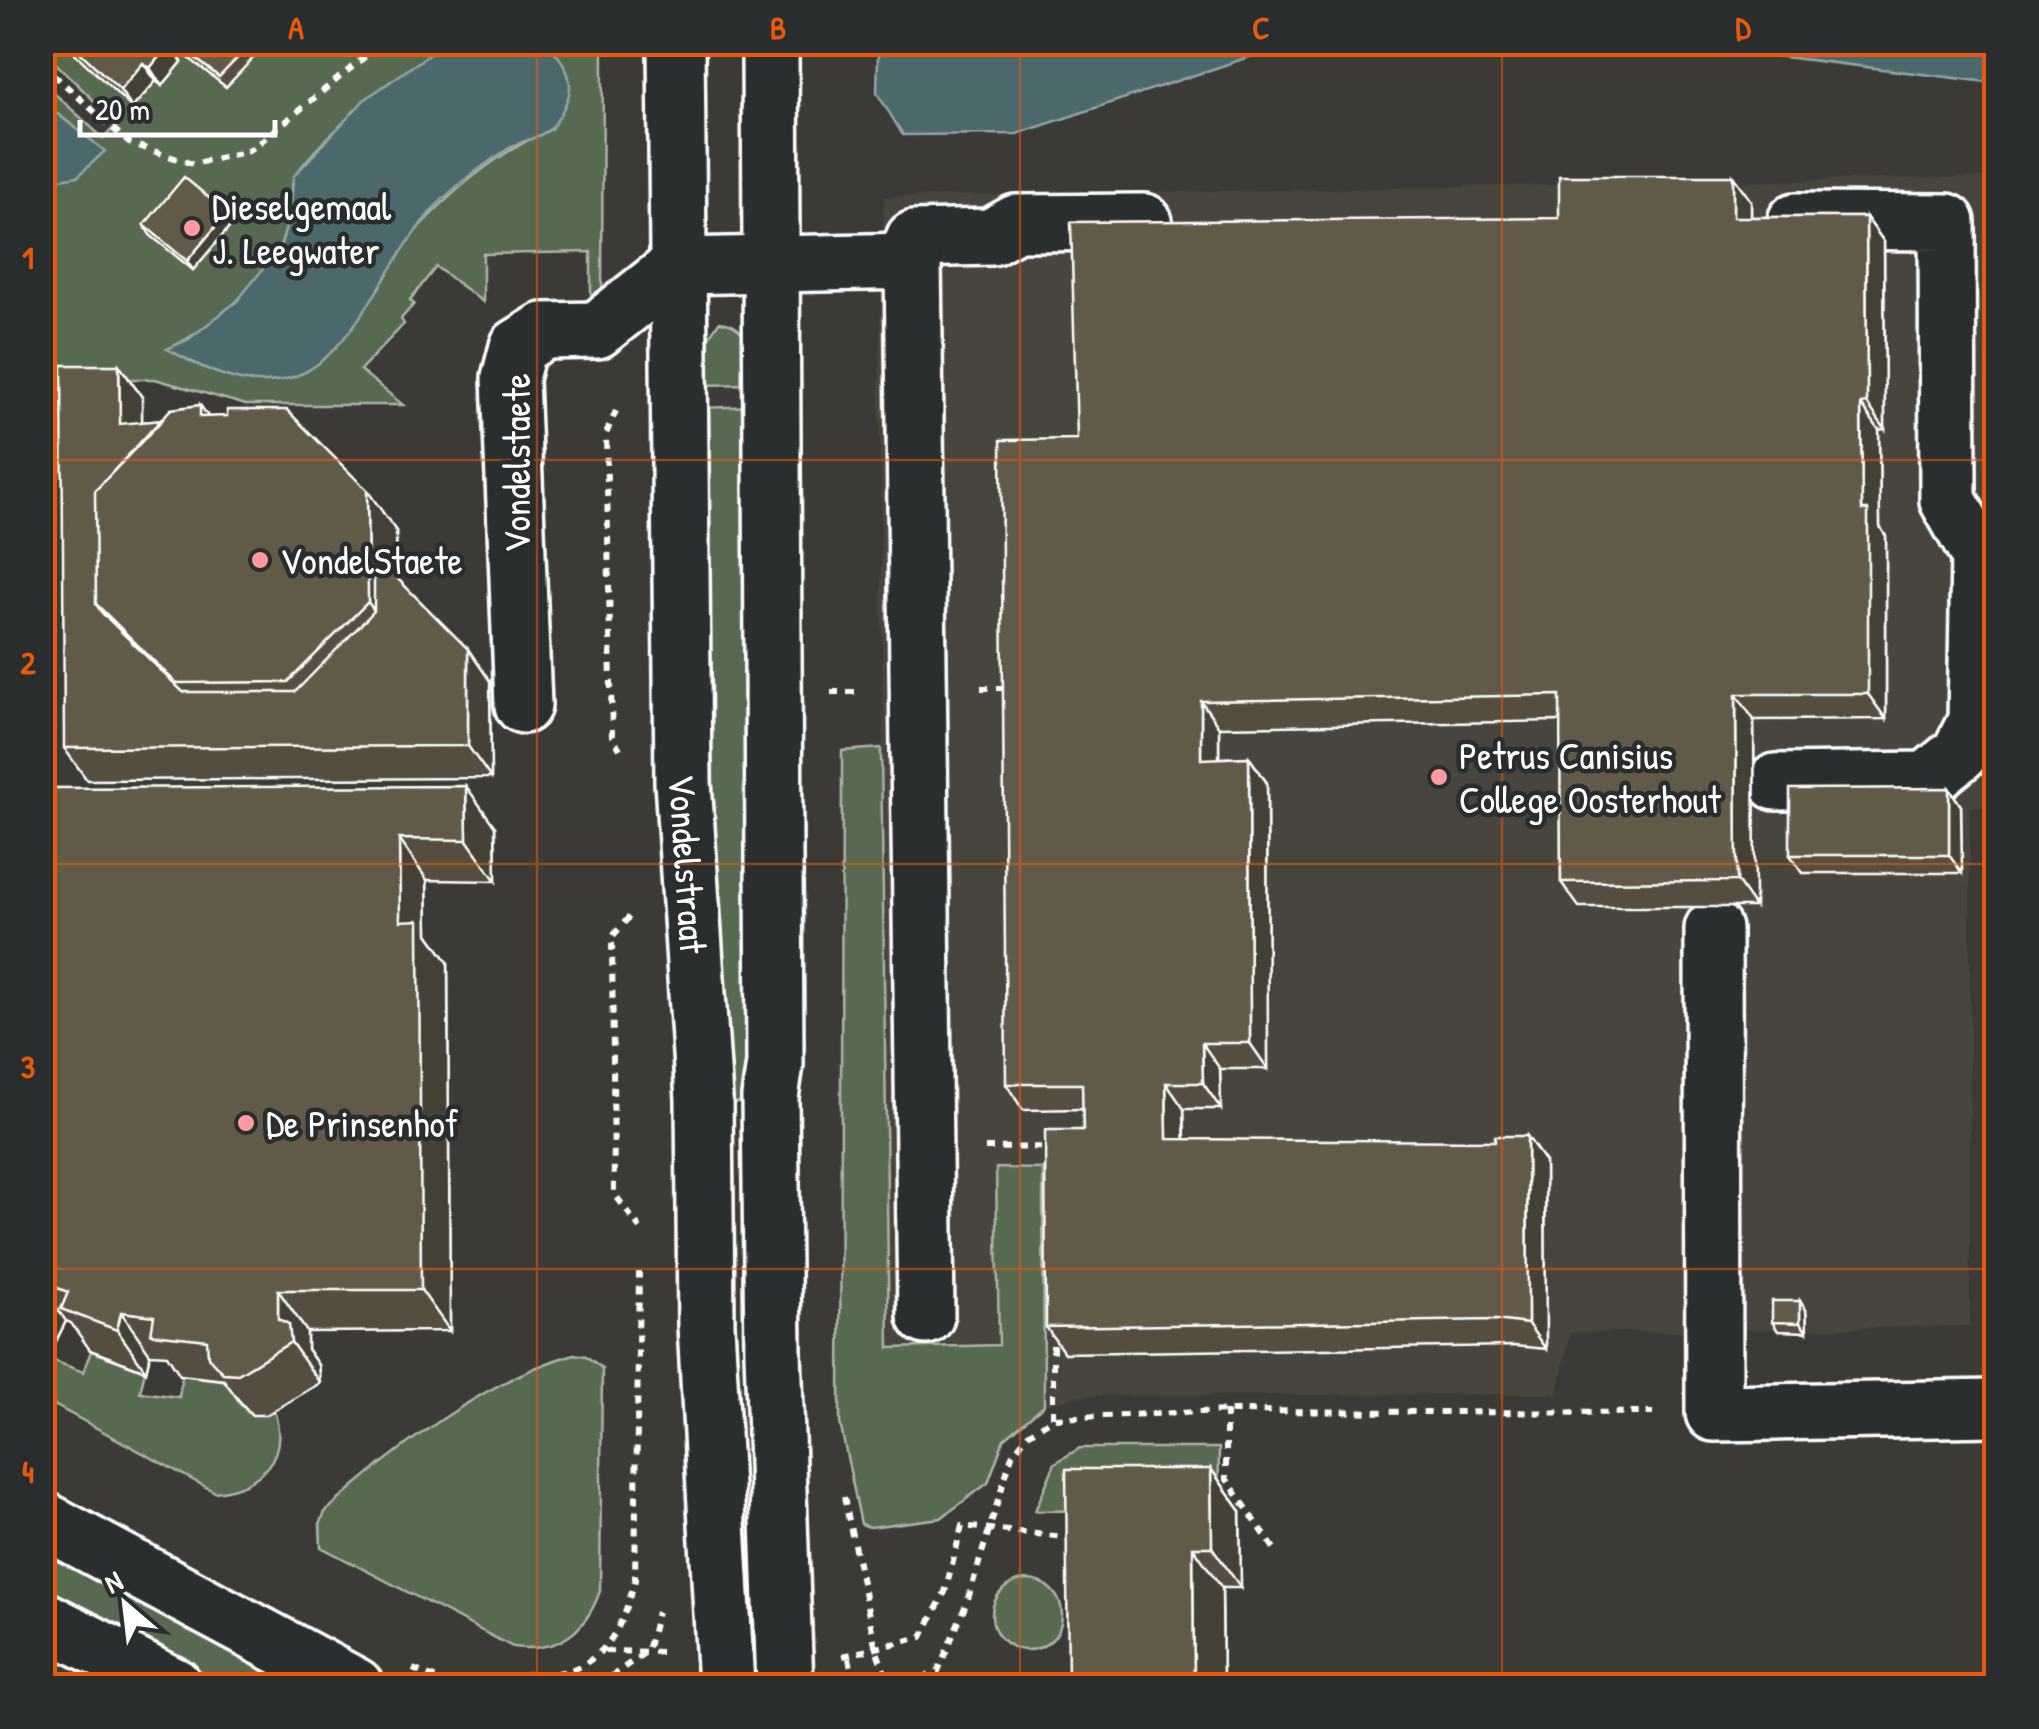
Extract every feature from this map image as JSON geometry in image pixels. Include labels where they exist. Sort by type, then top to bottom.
[{"type":"street","name":"Vondelstraat","points":[[676,42],[682,782],[704,1100],[706,1325],[726,1686]]},
{"type":"street","points":[[770,42],[775,1064],[770,1098],[773,1352],[784,1686]]},
{"type":"street","points":[[1758,221],[1947,222],[1948,500],[1979,555],[1976,721],[1960,752],[1927,780],[1776,782]]},
{"type":"street","points":[[926,1316],[914,239],[991,237],[1016,222],[1188,222]]},
{"type":"street","points":[[678,266],[913,262]]},
{"type":"street","name":"Vondelstaete","points":[[523,705],[510,378],[518,346],[544,331],[598,330],[678,266]]},
{"type":"street","points":[[1712,929],[1714,1413],[1996,1408]]},
{"type":"street","points":[[42,1518],[355,1686]]},
{"type":"street","points":[[42,1620],[174,1686]]},
{"type":"path","points":[[42,64],[129,143],[193,164],[249,152],[383,42]]},
{"type":"path","points":[[924,1149],[1052,1146],[1052,1166]]},
{"type":"path","points":[[1052,1321],[1053,1418]]},
{"type":"path","points":[[1226,1411],[1226,1478],[1274,1550]]},
{"type":"path","points":[[908,1686],[938,1670],[990,1531],[1012,1455],[1028,1434],[1053,1418],[1226,1411],[1714,1413]]},
{"type":"path","points":[[990,1531],[1076,1538],[1076,1556]]},
{"type":"path","points":[[876,1649],[890,1686]]},
{"type":"path","points":[[517,1686],[521,1674],[566,1672],[604,1651]]},
{"type":"shaded area","name":"Petrus Canisius College Oosterhout","points":[[1996,177],[1996,806],[1970,807],[1970,1326],[1570,1333],[1558,1394],[1079,1396],[1044,1405],[1043,1170],[997,1168],[999,1346],[889,1349],[879,369],[884,197]]},
{"type":"green space","points":[[43,43],[447,43],[367,104],[311,155],[294,179],[285,232],[267,268],[221,315],[168,349],[216,373],[264,380],[300,374],[382,269],[442,204],[511,150],[551,129],[553,49],[544,43],[603,43],[602,297],[591,300],[591,252],[483,254],[483,302],[436,267],[410,300],[414,304],[401,319],[404,324],[360,370],[403,405],[246,405],[155,379],[84,379],[84,421],[43,421],[43,167],[61,179],[104,151],[43,102],[42,82],[103,138],[118,124],[43,51]]},
{"type":"green space","points":[[719,322],[730,324],[744,335],[759,384],[698,385],[702,348]]},
{"type":"green space","points":[[756,406],[751,1100],[714,1107],[713,763],[701,752],[700,408]]},
{"type":"green space","points":[[881,748],[889,1348],[999,1345],[996,1168],[1043,1169],[1044,1405],[1004,1439],[988,1483],[941,1518],[870,1527],[861,1524],[840,1423],[842,751]]},
{"type":"green space","points":[[42,1330],[57,1340],[46,1358],[83,1372],[91,1351],[145,1371],[140,1392],[179,1397],[182,1375],[236,1382],[238,1401],[248,1413],[266,1415],[274,1411],[278,1443],[274,1456],[257,1477],[215,1492],[43,1399]]},
{"type":"green space","points":[[574,1354],[586,1356],[602,1368],[600,1591],[586,1618],[568,1637],[543,1647],[513,1647],[321,1547],[320,1524],[325,1512],[410,1442],[474,1399],[541,1365]]},
{"type":"green space","points":[[1080,1448],[1219,1448],[1218,1509],[1035,1511],[1055,1463]]},
{"type":"green space","points":[[42,1537],[301,1686],[229,1686],[43,1595]]},
{"type":"green space","points":[[1027,1580],[1052,1590],[1062,1615],[1052,1640],[1027,1650],[1002,1640],[992,1615],[1002,1590]]},
{"type":"water","points":[[447,42],[544,43],[550,47],[564,65],[570,87],[552,127],[502,153],[439,203],[341,342],[303,373],[285,380],[250,382],[217,373],[167,349],[189,339],[237,301],[280,248],[291,210],[293,177],[364,100]]},
{"type":"water","points":[[1996,42],[1996,83],[1711,48],[1282,46],[1017,134],[903,135],[877,93],[878,56],[887,46]]},
{"type":"water","points":[[42,102],[105,151],[78,176],[61,179],[43,167]]},
{"type":"building","points":[[69,42],[169,44],[150,68],[143,63],[120,90]]},
{"type":"building","points":[[175,42],[252,42],[252,43],[219,77]]},
{"type":"building","points":[[1559,176],[1733,176],[1733,217],[1866,217],[1867,403],[1861,404],[1862,510],[1868,510],[1868,694],[1736,694],[1737,881],[1561,882],[1560,695],[1201,701],[1201,759],[1249,757],[1250,1043],[1202,1043],[1203,1083],[1166,1083],[1167,1139],[1495,1141],[1495,1136],[1527,1136],[1528,1324],[1496,1320],[1046,1327],[1045,1130],[1083,1130],[1082,1084],[1006,1084],[1001,440],[1077,439],[1071,222],[1559,218]]},
{"type":"building","name":"Dieselgemaal J. Leegwater","points":[[184,177],[227,213],[187,261],[144,225]]},
{"type":"building","points":[[62,365],[119,365],[120,424],[162,420],[95,491],[96,604],[183,692],[295,692],[374,611],[374,555],[468,649],[468,746],[64,748]]},
{"type":"building","name":"VondelStaete","points":[[200,405],[200,417],[227,416],[227,410],[287,410],[367,490],[368,602],[288,682],[176,683],[96,604],[95,491],[171,409]]},
{"type":"building","name":"De Prinsenhof","points":[[466,786],[467,840],[399,839],[400,921],[419,920],[421,1290],[278,1290],[278,1319],[289,1324],[291,1342],[238,1374],[223,1373],[208,1357],[207,1340],[151,1334],[154,1316],[121,1312],[117,1330],[61,1309],[68,1292],[42,1282],[42,788]]},
{"type":"building","points":[[1949,788],[1949,855],[1790,855],[1790,789]]},
{"type":"building","points":[[1772,1301],[1800,1301],[1800,1323],[1772,1322]]},
{"type":"building","points":[[1066,1469],[1211,1469],[1212,1547],[1193,1547],[1194,1686],[1068,1686]]},
{"type":"place","name":"Dieselgemaal J. Leegwater","points":[[192,228]]},
{"type":"place","name":"VondelStaete","points":[[260,560]]},
{"type":"place","name":"Petrus Canisius College Oosterhout","points":[[1439,777]]},
{"type":"place","name":"De Prinsenhof","points":[[246,1123]]}]
